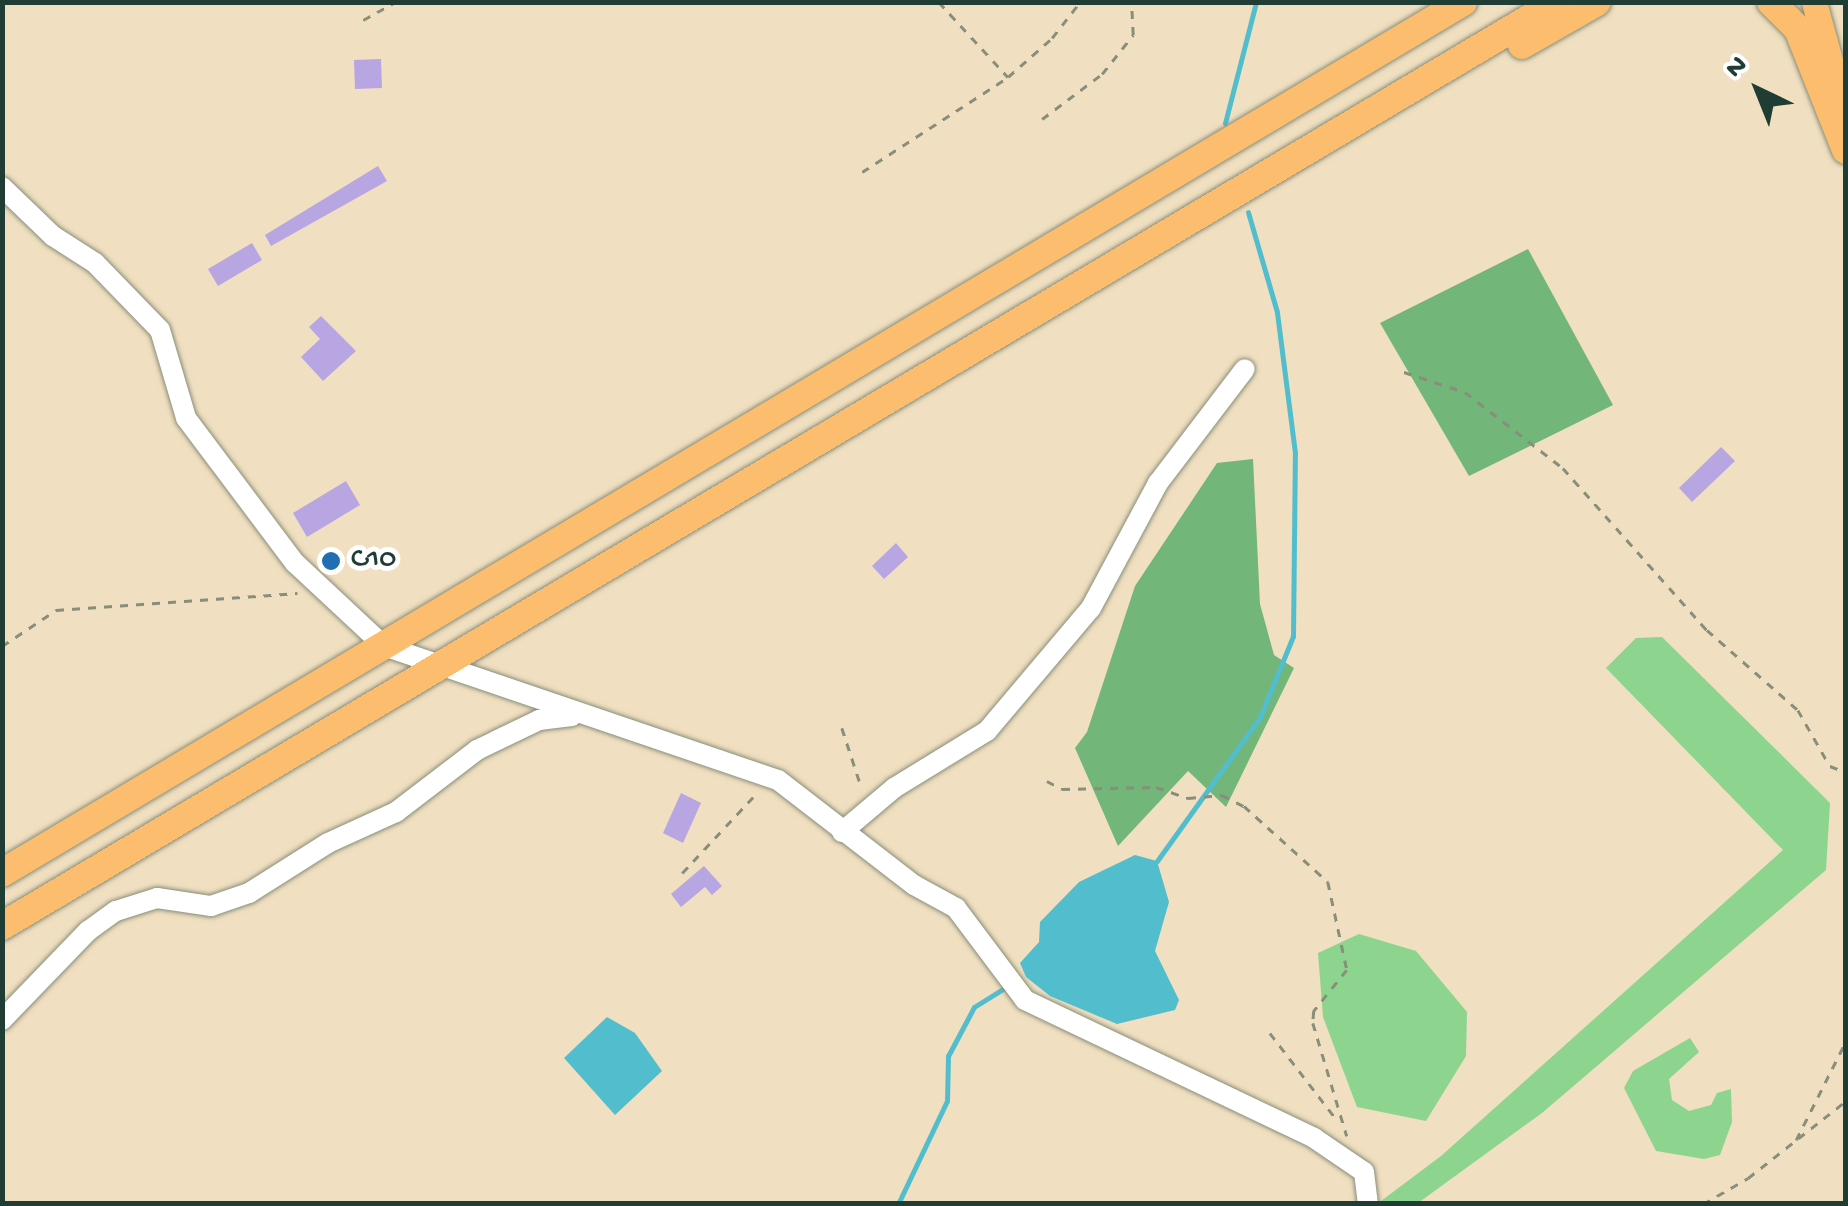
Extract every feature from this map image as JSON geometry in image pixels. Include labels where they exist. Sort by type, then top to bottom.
[{"type":"highway","points":[[1068,240],[1432,2]]},
{"type":"highway","points":[[2,872],[1463,2]]},
{"type":"highway","points":[[2,926],[438,664],[1088,286],[1557,2]]},
{"type":"highway","points":[[1088,286],[1597,2]]},
{"type":"highway","points":[[1772,2],[1798,29],[1846,150]]},
{"type":"main road","points":[[1814,2],[1846,118]]},
{"type":"street","points":[[2,187],[126,291],[160,330],[186,418],[276,539],[323,590],[384,646],[575,715],[769,777],[842,832],[956,908],[1025,1000],[1314,1138],[1364,1172],[1368,1204]]},
{"type":"street","points":[[842,832],[894,788],[986,731],[1091,608],[1158,483],[1245,369]]},
{"type":"street","points":[[2,1020],[88,931],[116,912],[157,898],[211,906],[248,893],[396,812],[477,750],[539,720],[575,715]]},
{"type":"path","points":[[362,20],[394,2]]},
{"type":"path","points":[[939,2],[1008,77]]},
{"type":"path","points":[[862,172],[1008,77],[1052,38],[1080,2]]},
{"type":"path","points":[[1042,119],[1102,74],[1133,35],[1131,2]]},
{"type":"path","points":[[1404,372],[1465,392],[1563,468],[1707,630],[1798,710],[1830,766],[1846,772]]},
{"type":"path","points":[[2,646],[56,610],[323,590]]},
{"type":"path","points":[[682,873],[721,838],[769,777]]},
{"type":"path","points":[[1046,781],[1062,789],[1156,787],[1188,798],[1222,794],[1244,806],[1328,882],[1348,970],[1314,1010],[1312,1023],[1349,1140]]},
{"type":"path","points":[[1270,1033],[1341,1124]]},
{"type":"path","points":[[1796,1141],[1846,1040]]},
{"type":"path","points":[[1704,1204],[1796,1141],[1846,1101]]},
{"type":"green space","points":[[1528,249],[1613,405],[1469,476],[1380,323]]},
{"type":"green space","points":[[1253,459],[1260,604],[1274,655],[1294,668],[1226,807],[1188,771],[1118,846],[1075,748],[1087,732],[1135,586],[1217,463]]},
{"type":"green space","points":[[1662,637],[1830,803],[1826,870],[1542,1113],[1418,1203],[1377,1204],[1441,1156],[1783,850],[1606,668],[1636,638]]},
{"type":"green space","points":[[1359,934],[1416,951],[1467,1012],[1466,1056],[1426,1121],[1357,1107],[1323,1017],[1318,953]]},
{"type":"green space","points":[[1690,1038],[1699,1052],[1669,1079],[1672,1100],[1689,1111],[1711,1105],[1717,1093],[1731,1089],[1732,1122],[1720,1155],[1704,1159],[1656,1151],[1624,1088],[1633,1071]]},
{"type":"water","points":[[1135,855],[1157,861],[1169,902],[1155,951],[1179,1000],[1175,1010],[1117,1024],[1050,996],[1026,977],[1020,963],[1039,942],[1040,922],[1079,882]]},
{"type":"water","points":[[607,1017],[635,1033],[662,1071],[615,1115],[564,1058]]},
{"type":"building","points":[[381,59],[382,88],[355,89],[354,60]]},
{"type":"building","points":[[378,166],[387,181],[271,246],[265,235]]},
{"type":"building","points":[[252,243],[262,260],[218,286],[208,269]]},
{"type":"building","points":[[321,316],[356,351],[323,381],[301,357],[320,339],[309,327]]},
{"type":"building","points":[[1721,447],[1735,461],[1692,502],[1679,488]]},
{"type":"building","points":[[346,481],[360,505],[307,537],[293,513]]},
{"type":"building","points":[[896,543],[908,557],[884,579],[872,566]]},
{"type":"building","points":[[681,793],[701,803],[683,843],[663,833]]},
{"type":"building","points":[[704,866],[722,886],[712,895],[705,887],[681,907],[671,894]]},
{"type":"waterway","points":[[1225,123],[1256,2]]},
{"type":"waterway","points":[[1157,861],[1260,717],[1293,636],[1295,453],[1277,312],[1248,212]]},
{"type":"waterway","points":[[898,1204],[947,1101],[948,1056],[974,1007],[1006,987]]},
{"type":"place","name":"C10","points":[[331,561]]}]
